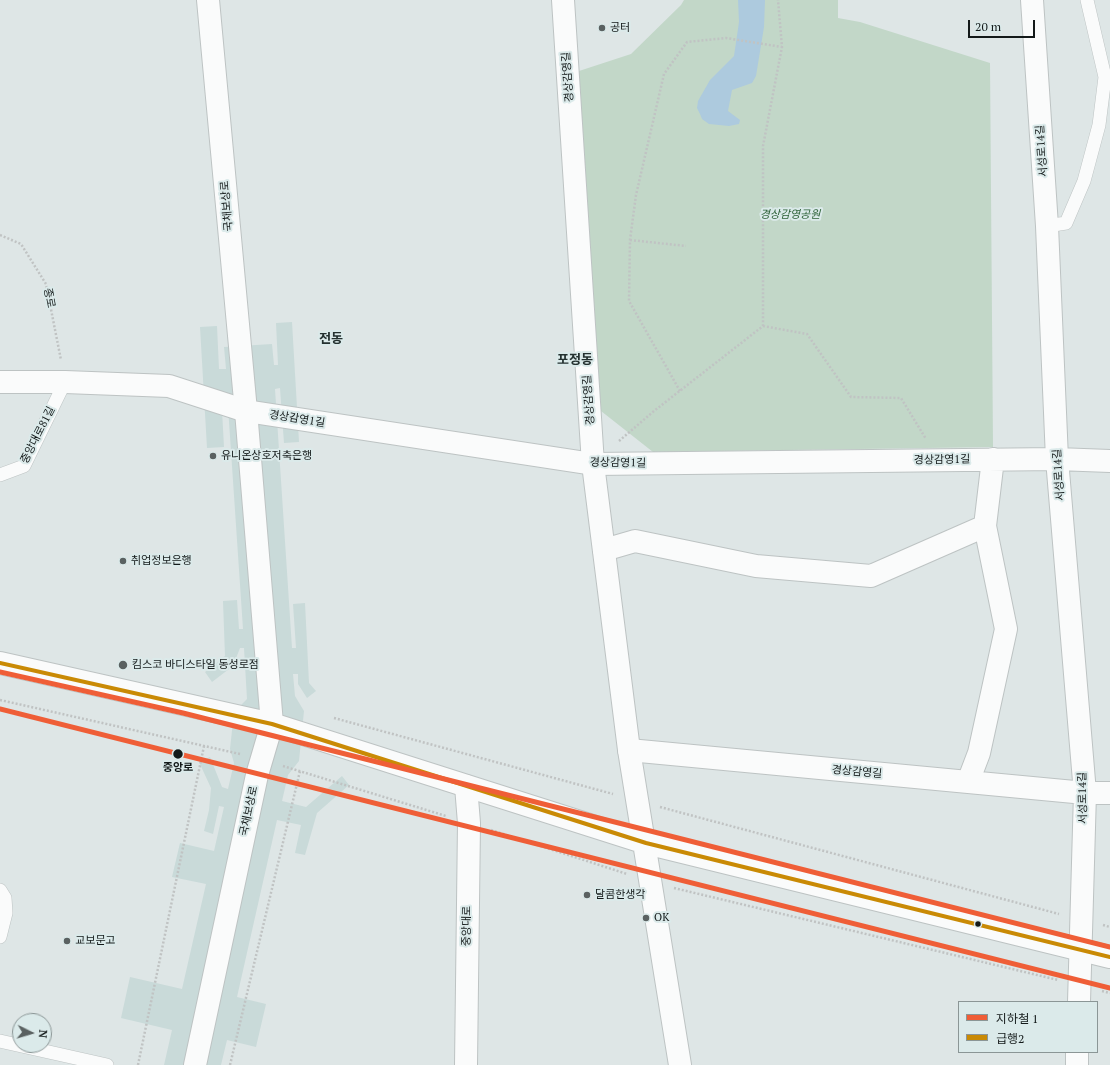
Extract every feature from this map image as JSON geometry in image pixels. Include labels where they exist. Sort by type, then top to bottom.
[{"type":"street","name":"국채보상로","points":[[195,1065],[260,759],[272,724],[246,411],[208,0]]},
{"type":"street","name":"경상감영길","points":[[563,0],[593,464],[629,750],[646,843],[650,882],[680,1065]]},
{"type":"street","name":"서성로14길","points":[[1032,0],[1047,226],[1057,459],[1085,793],[1080,919],[1079,994]]},
{"type":"street","points":[[0,382],[65,382],[168,386],[246,411]]},
{"type":"street","name":"경상감영1길","points":[[246,411],[593,464],[993,459],[1110,461]]},
{"type":"street","points":[[968,782],[979,753],[1006,629],[985,526],[993,459]]},
{"type":"street","points":[[604,550],[636,541],[756,566],[871,576],[985,526]]},
{"type":"street","points":[[0,663],[272,724],[646,843],[1110,957]]},
{"type":"street","name":"경상감영길","points":[[629,750],[1085,793],[1110,793]]},
{"type":"street","name":"중앙대로","points":[[466,786],[469,823],[466,1065]]},
{"type":"street","points":[[1077,1053],[1077,1065]]},
{"type":"lane","points":[[1047,226],[1066,223],[1084,181],[1099,125],[1105,77],[1087,0]]},
{"type":"lane","name":"중앙대로81길","points":[[0,476],[24,466],[65,382]]},
{"type":"lane","points":[[0,890],[5,898],[6,913],[0,937]]},
{"type":"lane","points":[[0,1041],[107,1065]]},
{"type":"path","points":[[763,326],[763,146],[782,47],[778,0]]},
{"type":"path","points":[[680,391],[629,301],[630,240],[636,195],[664,74],[687,42],[726,38],[782,47]]},
{"type":"path","name":"종로","points":[[0,235],[21,244],[46,284],[65,382]]},
{"type":"path","points":[[630,240],[686,246]]},
{"type":"path","points":[[593,464],[654,411],[763,326],[807,334],[851,396],[901,398],[939,460]]},
{"type":"path","points":[[0,700],[260,759],[469,823],[650,882],[1079,994],[1110,992]]},
{"type":"path","points":[[330,717],[1110,927]]},
{"type":"path","points":[[138,1065],[204,746]]},
{"type":"path","points":[[230,1065],[300,771]]},
{"type":"shaded area","points":[[292,322],[299,442],[284,443],[280,388],[275,389],[292,648],[296,648],[293,604],[305,603],[309,683],[316,691],[307,698],[298,684],[298,674],[293,674],[295,696],[304,711],[299,761],[288,775],[282,801],[306,807],[342,776],[349,785],[317,813],[305,855],[295,853],[301,825],[277,820],[237,997],[266,1004],[256,1047],[227,1040],[221,1065],[164,1065],[172,1030],[121,1018],[130,977],[182,989],[206,884],[172,877],[180,843],[214,851],[224,807],[219,806],[213,834],[204,831],[209,810],[211,788],[199,762],[210,757],[222,787],[228,789],[234,763],[230,749],[234,712],[247,699],[244,648],[240,648],[233,666],[212,682],[205,672],[225,656],[223,601],[237,600],[239,629],[243,629],[227,392],[221,392],[224,447],[207,448],[200,327],[217,326],[219,369],[226,369],[224,347],[272,344],[274,365],[278,365],[276,323]]},
{"type":"green space","name":"경상감영공원","points":[[684,0],[838,0],[838,18],[860,22],[990,63],[993,447],[653,452],[601,411],[579,71],[631,54],[681,5]]},
{"type":"water","points":[[738,0],[765,0],[764,27],[756,76],[752,83],[732,90],[728,111],[740,120],[739,124],[729,126],[709,124],[702,119],[697,108],[698,101],[710,80],[734,56],[739,22]]},
{"type":"metro line","name":"1","points":[[0,672],[183,713],[1110,947]]},
{"type":"metro line","name":"1","points":[[0,709],[1110,988]]},
{"type":"transit line","name":"급행2","points":[[0,663],[272,724],[646,843],[1110,957]]},
{"type":"place","name":"공터","points":[[602,28]]},
{"type":"place","name":"유니온상호저축은행","points":[[213,456]]},
{"type":"place","name":"취업정보은행","points":[[123,561]]},
{"type":"place","name":"킴스코 바디스타일 동성로점","points":[[123,665]]},
{"type":"place","name":"중앙로","points":[[178,754]]},
{"type":"place","name":"달콤한생각","points":[[587,895]]},
{"type":"place","name":"OK","points":[[646,918]]},
{"type":"place","name":"교보문고","points":[[67,941]]},
{"type":"district","name":"전동","points":[[331,339]]},
{"type":"district","name":"포정동","points":[[575,360]]}]
